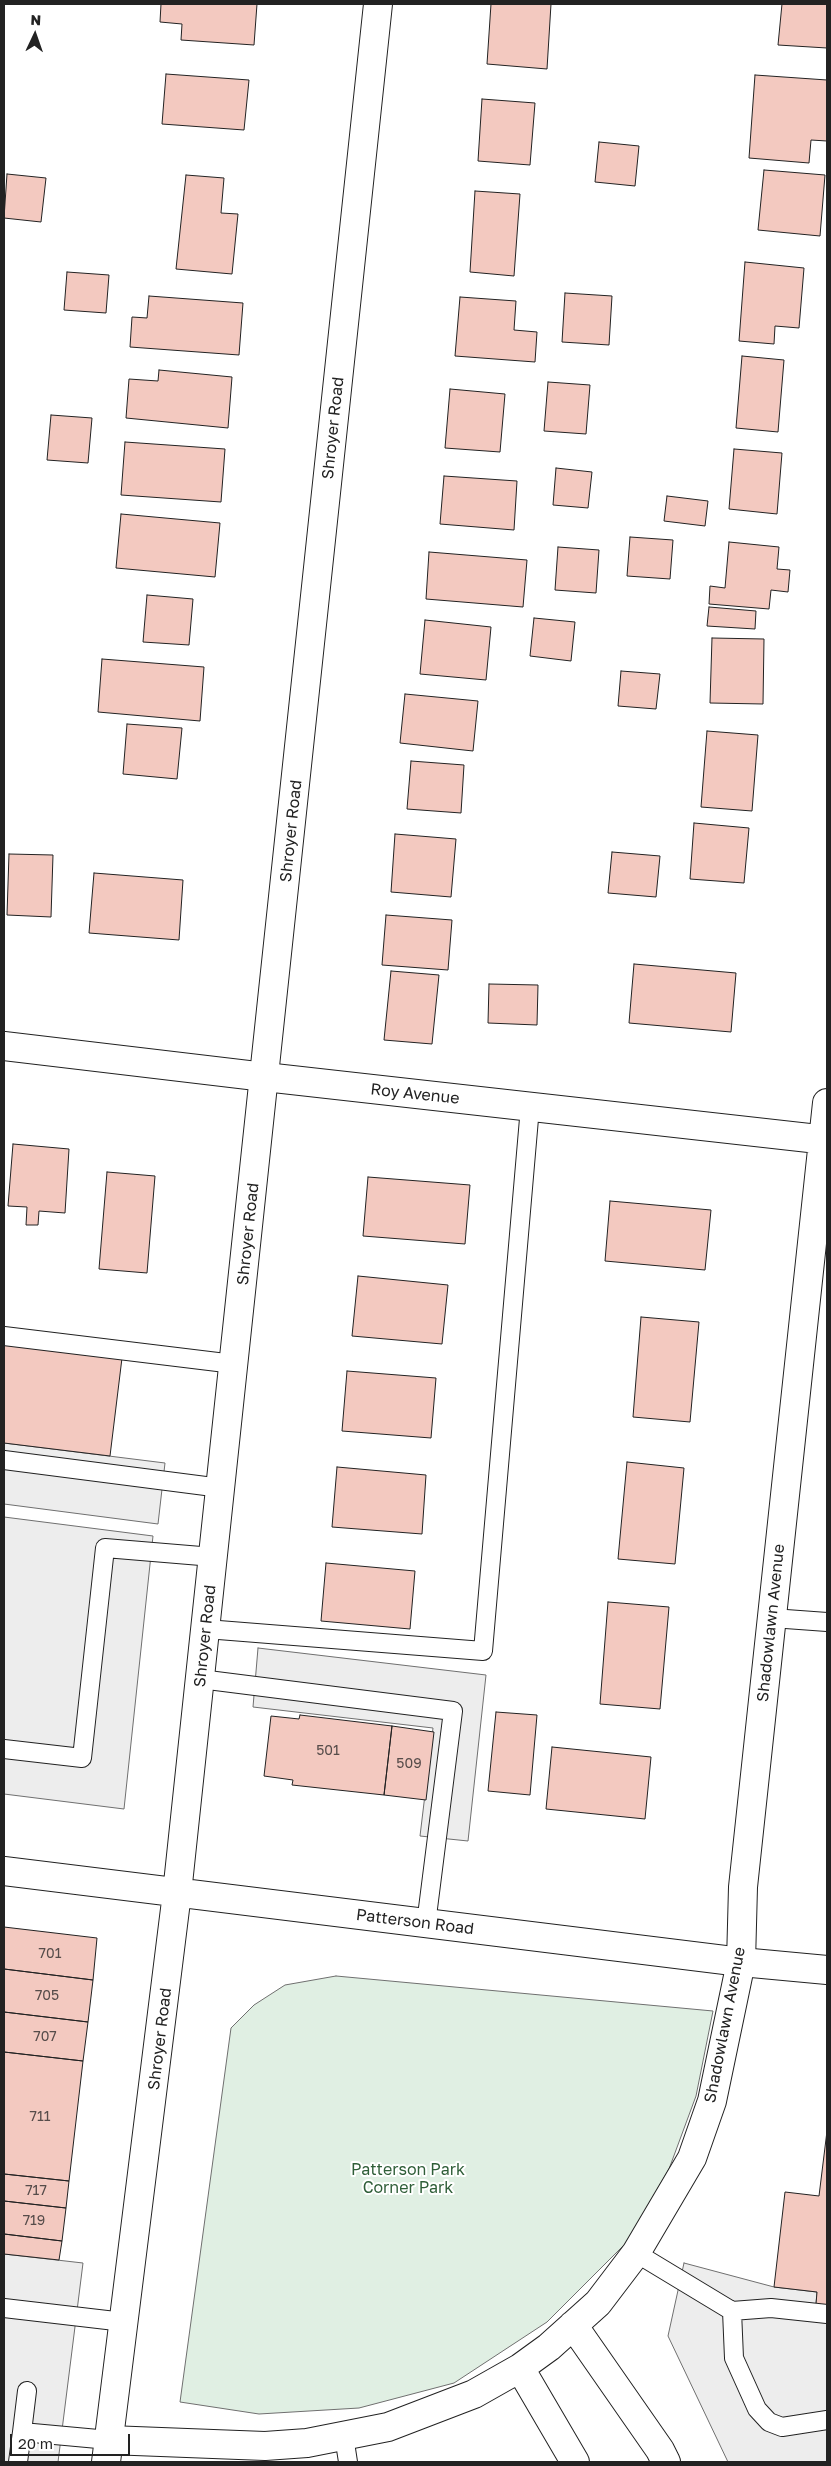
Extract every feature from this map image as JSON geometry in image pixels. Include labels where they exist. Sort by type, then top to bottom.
[{"type":"main road","name":"Shroyer Road","points":[[108,2451],[177,1893],[378,4]]},
{"type":"main road","name":"Roy Avenue","points":[[4,1046],[825,1140]]},
{"type":"main road","name":"Shadowlawn Avenue","points":[[108,2451],[307,2443],[388,2427],[474,2394],[520,2368],[598,2303],[636,2253],[660,2217],[692,2158],[712,2101],[741,1962],[743,1887],[825,1140],[827,1103]]},
{"type":"main road","name":"Patterson Road","points":[[4,1871],[741,1962],[827,1970]]},
{"type":"main road","points":[[573,2325],[660,2450],[666,2462]]},
{"type":"main road","points":[[520,2368],[575,2462]]},
{"type":"lane","points":[[206,1629],[483,1651],[530,1106]]},
{"type":"lane","points":[[4,1336],[234,1364]]},
{"type":"lane","points":[[4,1460],[221,1488]]},
{"type":"lane","points":[[4,1748],[82,1758],[105,1548],[213,1557]]},
{"type":"lane","points":[[772,1618],[827,1622]]},
{"type":"lane","points":[[200,1679],[453,1711],[426,1924]]},
{"type":"lane","points":[[636,2253],[732,2311],[771,2308],[827,2314]]},
{"type":"lane","points":[[4,2308],[124,2322]]},
{"type":"lane","points":[[732,2311],[734,2358],[757,2409],[769,2422],[782,2426],[827,2420]]},
{"type":"lane","points":[[18,2462],[27,2391]]},
{"type":"lane","points":[[22,2432],[108,2451]]},
{"type":"lane","points":[[344,2436],[348,2462]]},
{"type":"green space","name":"Patterson Park Corner Park","points":[[336,1976],[713,2011],[696,2096],[669,2169],[627,2242],[547,2322],[454,2383],[359,2408],[259,2414],[180,2402],[231,2028],[254,2005],[285,1985]]},
{"type":"shaded area","points":[[4,1443],[165,1463],[158,1524],[4,1504]]},
{"type":"shaded area","points":[[4,1517],[153,1536],[124,1809],[4,1794]]},
{"type":"shaded area","points":[[258,1648],[486,1675],[468,1841],[420,1836],[433,1728],[253,1707]]},
{"type":"shaded area","points":[[4,2254],[83,2263],[58,2462],[4,2462]]},
{"type":"shaded area","points":[[684,2263],[774,2287],[817,2292],[816,2304],[827,2305],[827,2462],[728,2462],[668,2336]]},
{"type":"building","points":[[161,4],[257,4],[254,45],[181,40],[182,24],[160,22]]},
{"type":"building","points":[[491,4],[551,4],[547,69],[487,64]]},
{"type":"building","points":[[782,4],[827,4],[827,48],[778,45]]},
{"type":"building","points":[[166,74],[249,80],[244,130],[162,124]]},
{"type":"building","points":[[755,75],[827,80],[827,141],[811,140],[809,163],[749,158]]},
{"type":"building","points":[[482,99],[535,103],[530,165],[478,161]]},
{"type":"building","points":[[599,142],[639,146],[635,186],[595,182]]},
{"type":"building","points":[[764,170],[825,175],[820,236],[758,230]]},
{"type":"building","points":[[7,174],[46,178],[41,222],[4,218]]},
{"type":"building","points":[[186,175],[224,178],[221,213],[238,214],[232,274],[176,269]]},
{"type":"building","points":[[475,191],[520,194],[514,276],[470,272]]},
{"type":"building","points":[[745,262],[804,268],[799,328],[775,326],[774,344],[739,341]]},
{"type":"building","points":[[67,272],[109,275],[106,313],[64,310]]},
{"type":"building","points":[[565,293],[612,296],[609,345],[562,342]]},
{"type":"building","points":[[149,296],[243,303],[239,355],[130,347],[132,317],[147,318]]},
{"type":"building","points":[[460,297],[516,301],[514,330],[537,332],[535,362],[455,356]]},
{"type":"building","points":[[742,356],[784,360],[778,432],[736,428]]},
{"type":"building","points":[[159,370],[232,377],[228,428],[126,418],[129,379],[158,381]]},
{"type":"building","points":[[548,382],[590,385],[586,434],[544,431]]},
{"type":"building","points":[[450,389],[505,394],[500,452],[445,448]]},
{"type":"building","points":[[51,415],[92,418],[88,463],[47,460]]},
{"type":"building","points":[[125,442],[225,449],[221,502],[121,495]]},
{"type":"building","points":[[734,449],[782,453],[777,514],[729,509]]},
{"type":"building","points":[[556,468],[592,472],[588,508],[553,505]]},
{"type":"building","points":[[444,476],[517,481],[514,530],[440,524]]},
{"type":"building","points":[[667,496],[708,501],[705,526],[664,521]]},
{"type":"building","points":[[121,514],[220,523],[215,577],[116,568]]},
{"type":"building","points":[[630,537],[673,540],[670,579],[627,576]]},
{"type":"building","points":[[729,542],[779,547],[777,569],[790,570],[788,592],[771,590],[769,609],[709,604],[710,586],[725,588]]},
{"type":"building","points":[[558,547],[599,550],[596,593],[555,590]]},
{"type":"building","points":[[429,552],[527,560],[523,607],[426,599]]},
{"type":"building","points":[[147,595],[193,599],[189,645],[143,642]]},
{"type":"building","points":[[709,607],[756,611],[755,629],[707,626]]},
{"type":"building","points":[[534,618],[575,622],[571,661],[530,656]]},
{"type":"building","points":[[425,620],[491,627],[486,680],[420,674]]},
{"type":"building","points":[[712,638],[764,639],[763,704],[710,703]]},
{"type":"building","points":[[102,659],[204,667],[200,721],[98,712]]},
{"type":"building","points":[[621,671],[660,674],[656,709],[618,706]]},
{"type":"building","points":[[405,694],[478,701],[473,751],[400,743]]},
{"type":"building","points":[[127,724],[182,728],[177,779],[123,774]]},
{"type":"building","points":[[707,731],[758,735],[752,811],[701,807]]},
{"type":"building","points":[[411,761],[464,765],[461,813],[407,809]]},
{"type":"building","points":[[694,823],[749,828],[744,883],[690,879]]},
{"type":"building","points":[[395,834],[456,839],[451,897],[391,892]]},
{"type":"building","points":[[612,852],[660,856],[656,897],[608,893]]},
{"type":"building","points":[[9,854],[53,855],[51,917],[7,915]]},
{"type":"building","points":[[94,873],[183,880],[179,940],[89,933]]},
{"type":"building","points":[[386,915],[452,920],[448,970],[382,965]]},
{"type":"building","points":[[634,964],[736,973],[731,1032],[629,1023]]},
{"type":"building","points":[[391,971],[439,975],[432,1044],[384,1040]]},
{"type":"building","points":[[489,984],[538,985],[537,1025],[488,1023]]},
{"type":"building","points":[[13,1144],[69,1149],[65,1213],[39,1211],[38,1225],[26,1225],[27,1207],[8,1206]]},
{"type":"building","points":[[107,1172],[155,1176],[147,1273],[99,1269]]},
{"type":"building","points":[[368,1177],[470,1185],[465,1244],[363,1236]]},
{"type":"building","points":[[610,1201],[711,1210],[705,1270],[605,1261]]},
{"type":"building","points":[[358,1276],[448,1285],[442,1344],[352,1336]]},
{"type":"building","points":[[641,1317],[699,1322],[690,1422],[633,1417]]},
{"type":"building","points":[[4,1343],[122,1358],[110,1456],[4,1443]]},
{"type":"building","points":[[347,1371],[436,1378],[431,1438],[342,1431]]},
{"type":"building","points":[[627,1462],[684,1468],[675,1564],[618,1559]]},
{"type":"building","points":[[337,1467],[426,1475],[422,1534],[332,1527]]},
{"type":"building","points":[[326,1563],[415,1571],[410,1629],[321,1621]]},
{"type":"building","points":[[608,1602],[669,1607],[660,1709],[600,1704]]},
{"type":"building","points":[[496,1712],[537,1715],[530,1795],[488,1791]]},
{"type":"building","points":[[300,1715],[392,1726],[384,1795],[292,1785],[293,1780],[264,1776],[271,1716],[299,1719]]},
{"type":"building","points":[[392,1726],[434,1732],[426,1800],[384,1795]]},
{"type":"building","points":[[552,1747],[651,1757],[645,1819],[546,1809]]},
{"type":"building","points":[[4,1927],[97,1938],[93,1980],[4,1969]]},
{"type":"building","points":[[4,1969],[93,1980],[88,2022],[4,2012]]},
{"type":"building","points":[[4,2012],[88,2022],[83,2061],[4,2052]]},
{"type":"building","points":[[4,2052],[83,2061],[69,2181],[4,2174]]},
{"type":"building","points":[[827,2131],[827,2305],[816,2304],[817,2292],[774,2287],[785,2192],[819,2196]]},
{"type":"building","points":[[4,2174],[69,2181],[66,2208],[4,2201]]},
{"type":"building","points":[[4,2201],[66,2208],[62,2241],[4,2234]]},
{"type":"building","points":[[4,2234],[62,2241],[59,2260],[4,2254]]}]
